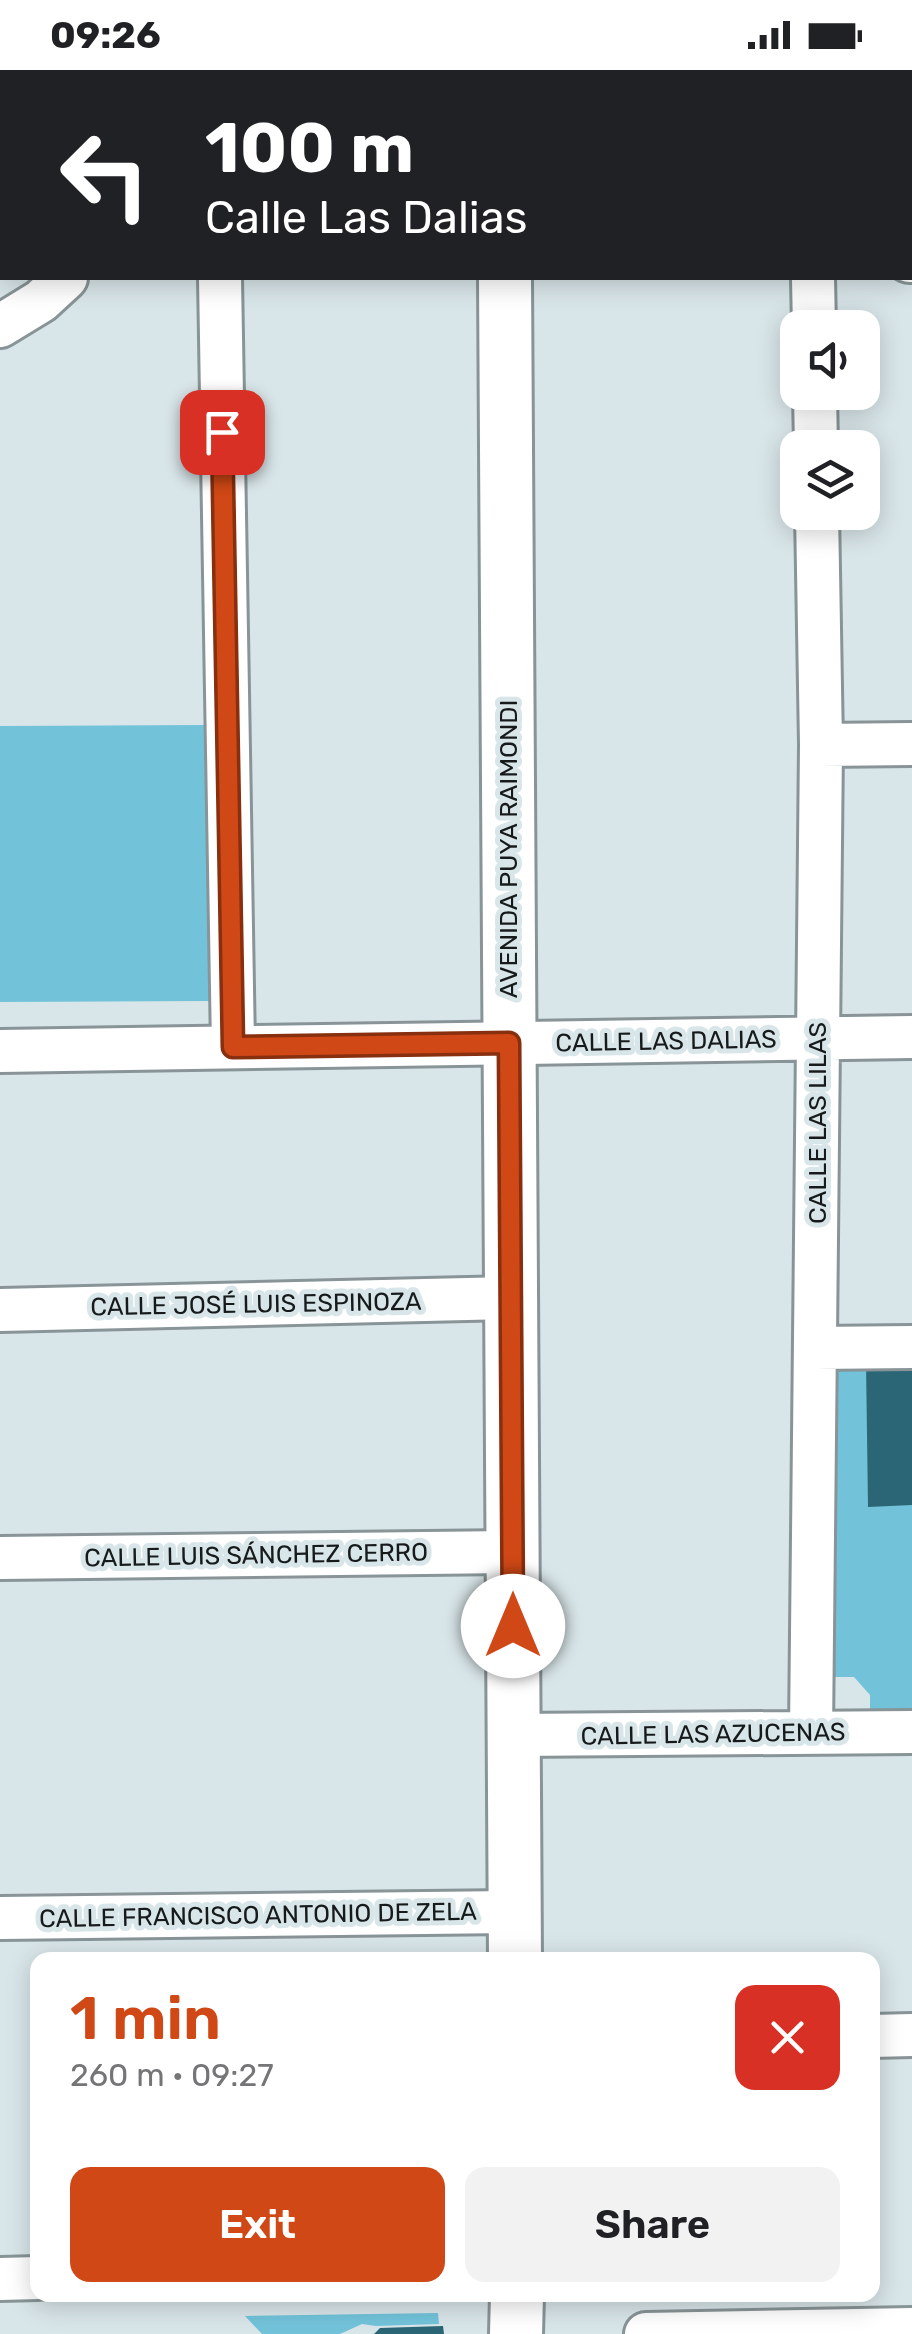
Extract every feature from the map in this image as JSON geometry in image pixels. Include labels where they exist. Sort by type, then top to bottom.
[{"type":"street","points":[[0,326],[42,301],[64,280]]},
{"type":"street","points":[[220,280],[233,1047]]},
{"type":"street","name":"AVENIDA PUYA RAIMONDI","points":[[505,280],[515,1936]]},
{"type":"street","points":[[813,280],[814,310]]},
{"type":"street","name":"CALLE LAS LILAS","points":[[810,1733],[821,745],[817,530]]},
{"type":"street","points":[[821,745],[912,744]]},
{"type":"street","name":"CALLE LAS DALIAS","points":[[0,1051],[912,1037]]},
{"type":"street","name":"CALLE JOSÉ LUIS ESPINOZA","points":[[0,1310],[512,1298]]},
{"type":"street","points":[[815,1348],[912,1347]]},
{"type":"street","name":"CALLE LUIS SÁNCHEZ CERRO","points":[[0,1558],[513,1552]]},
{"type":"street","name":"CALLE LAS AZUCENAS","points":[[514,1736],[912,1732]]},
{"type":"street","name":"CALLE FRANCISCO ANTONIO DE ZELA","points":[[0,1918],[515,1936]]},
{"type":"street","points":[[880,2036],[912,2036]]},
{"type":"street","points":[[0,2279],[30,2278]]},
{"type":"street","points":[[516,2334],[517,2302]]},
{"type":"street","points":[[646,2334],[912,2329]]},
{"type":"shaded area","points":[[206,725],[211,1001],[0,1002],[0,726]]},
{"type":"shaded area","points":[[912,1362],[912,1718],[870,1719],[870,1695],[854,1677],[830,1677],[827,1363]]},
{"type":"shaded area","points":[[438,2313],[439,2324],[362,2324],[340,2334],[262,2334],[245,2316]]},
{"type":"building","points":[[866,1362],[912,1362],[912,1505],[868,1507]]},
{"type":"building","points":[[443,2326],[444,2334],[374,2334],[380,2328]]},
{"type":"route","points":[[222,432],[233,1047],[509,1043],[513,1626]]}]
